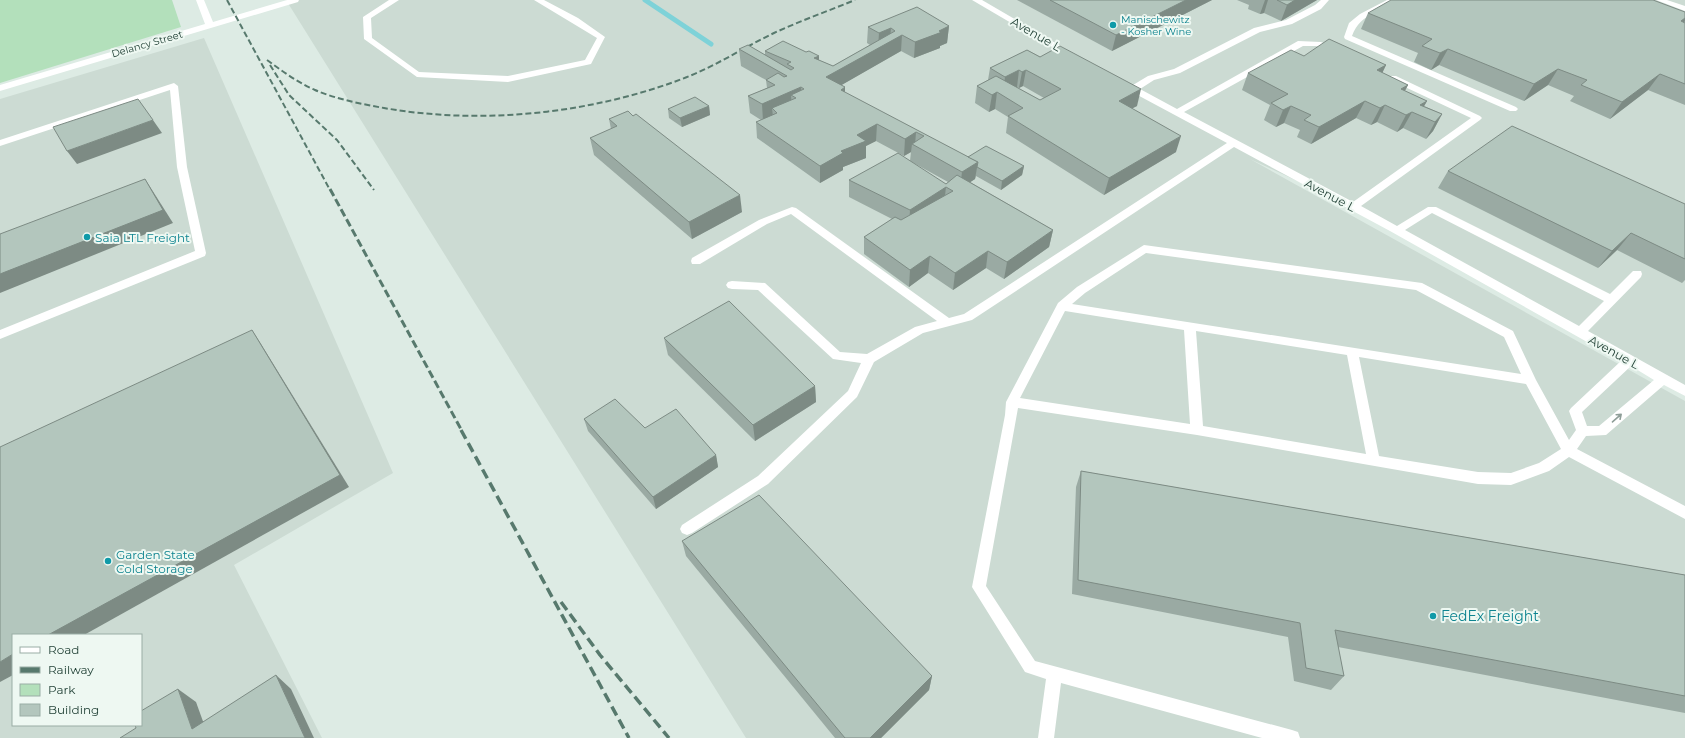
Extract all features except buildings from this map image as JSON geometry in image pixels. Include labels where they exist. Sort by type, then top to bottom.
[{"type":"street","points":[[200,0],[210,26]]},
{"type":"street","name":"Delancy Street","points":[[0,88],[295,0]]},
{"type":"street","points":[[395,0],[367,17],[368,39],[417,74],[508,79],[588,62],[601,38],[574,20],[538,0]]},
{"type":"street","name":"Avenue L","points":[[976,0],[1078,58]]},
{"type":"street","points":[[1133,89],[1151,78],[1177,71],[1257,30],[1289,22],[1318,7],[1325,0]]},
{"type":"street","points":[[1393,0],[1363,16],[1352,25],[1348,37],[1513,109]]},
{"type":"street","points":[[1660,0],[1685,9]]},
{"type":"street","points":[[1178,112],[1301,43],[1321,44],[1342,54]]},
{"type":"street","points":[[1353,207],[1477,118],[1384,74]]},
{"type":"street","name":"Avenue L","points":[[1119,81],[1353,207],[1685,391]]},
{"type":"street","points":[[0,143],[174,86],[182,167],[201,253],[0,335]]},
{"type":"street","points":[[732,285],[761,286],[837,356],[868,358],[919,330],[968,317],[1233,143]]},
{"type":"street","points":[[1396,231],[1432,209],[1612,300]]},
{"type":"street","points":[[696,261],[763,222],[792,210],[946,322]]},
{"type":"street","points":[[1288,738],[1030,667],[979,587],[1011,415],[1012,402],[1062,306],[1081,290],[1144,249],[1418,286],[1510,334],[1530,380],[1568,451],[1685,513]]},
{"type":"street","points":[[1580,332],[1637,274]]},
{"type":"street","points":[[1062,306],[1530,380]]},
{"type":"street","points":[[1190,326],[1197,430]]},
{"type":"street","points":[[1352,352],[1374,461]]},
{"type":"street","points":[[687,529],[763,480],[852,394],[868,358]]},
{"type":"street","points":[[1583,431],[1575,411],[1630,360]]},
{"type":"street","points":[[1583,431],[1602,431],[1663,379]]},
{"type":"street","points":[[1012,402],[1197,430],[1478,478],[1511,479],[1544,467],[1568,451],[1583,431]]},
{"type":"street","points":[[1046,738],[1054,673]]},
{"type":"shaded area","points":[[286,0],[1685,0],[1685,396],[1353,207],[1250,159],[1685,401],[1685,738],[746,738]]},
{"type":"shaded area","points":[[204,38],[393,473],[234,565],[322,738],[0,738],[0,99]]},
{"type":"green space","points":[[0,0],[172,0],[181,27],[0,83]]},
{"type":"waterway","points":[[645,0],[711,44]]},
{"type":"railway","points":[[227,0],[330,190]]},
{"type":"railway","points":[[267,60],[308,87],[340,99],[366,105],[421,113],[458,116],[496,116],[534,113],[610,101],[682,79],[717,63],[774,33],[855,0]]},
{"type":"railway","points":[[270,65],[289,95],[337,140],[374,190]]},
{"type":"railway","points":[[330,189],[462,431]]},
{"type":"railway","points":[[461,430],[629,738]]},
{"type":"railway","points":[[561,602],[600,655],[669,738]]},
{"type":"place","name":"Manischewitz - Kosher Wine","points":[[1113,25]]},
{"type":"place","name":"Saia LTL Freight","points":[[87,237]]},
{"type":"place","name":"Garden State Cold Storage","points":[[108,561]]},
{"type":"place","name":"FedEx Freight","points":[[1433,616]]}]
